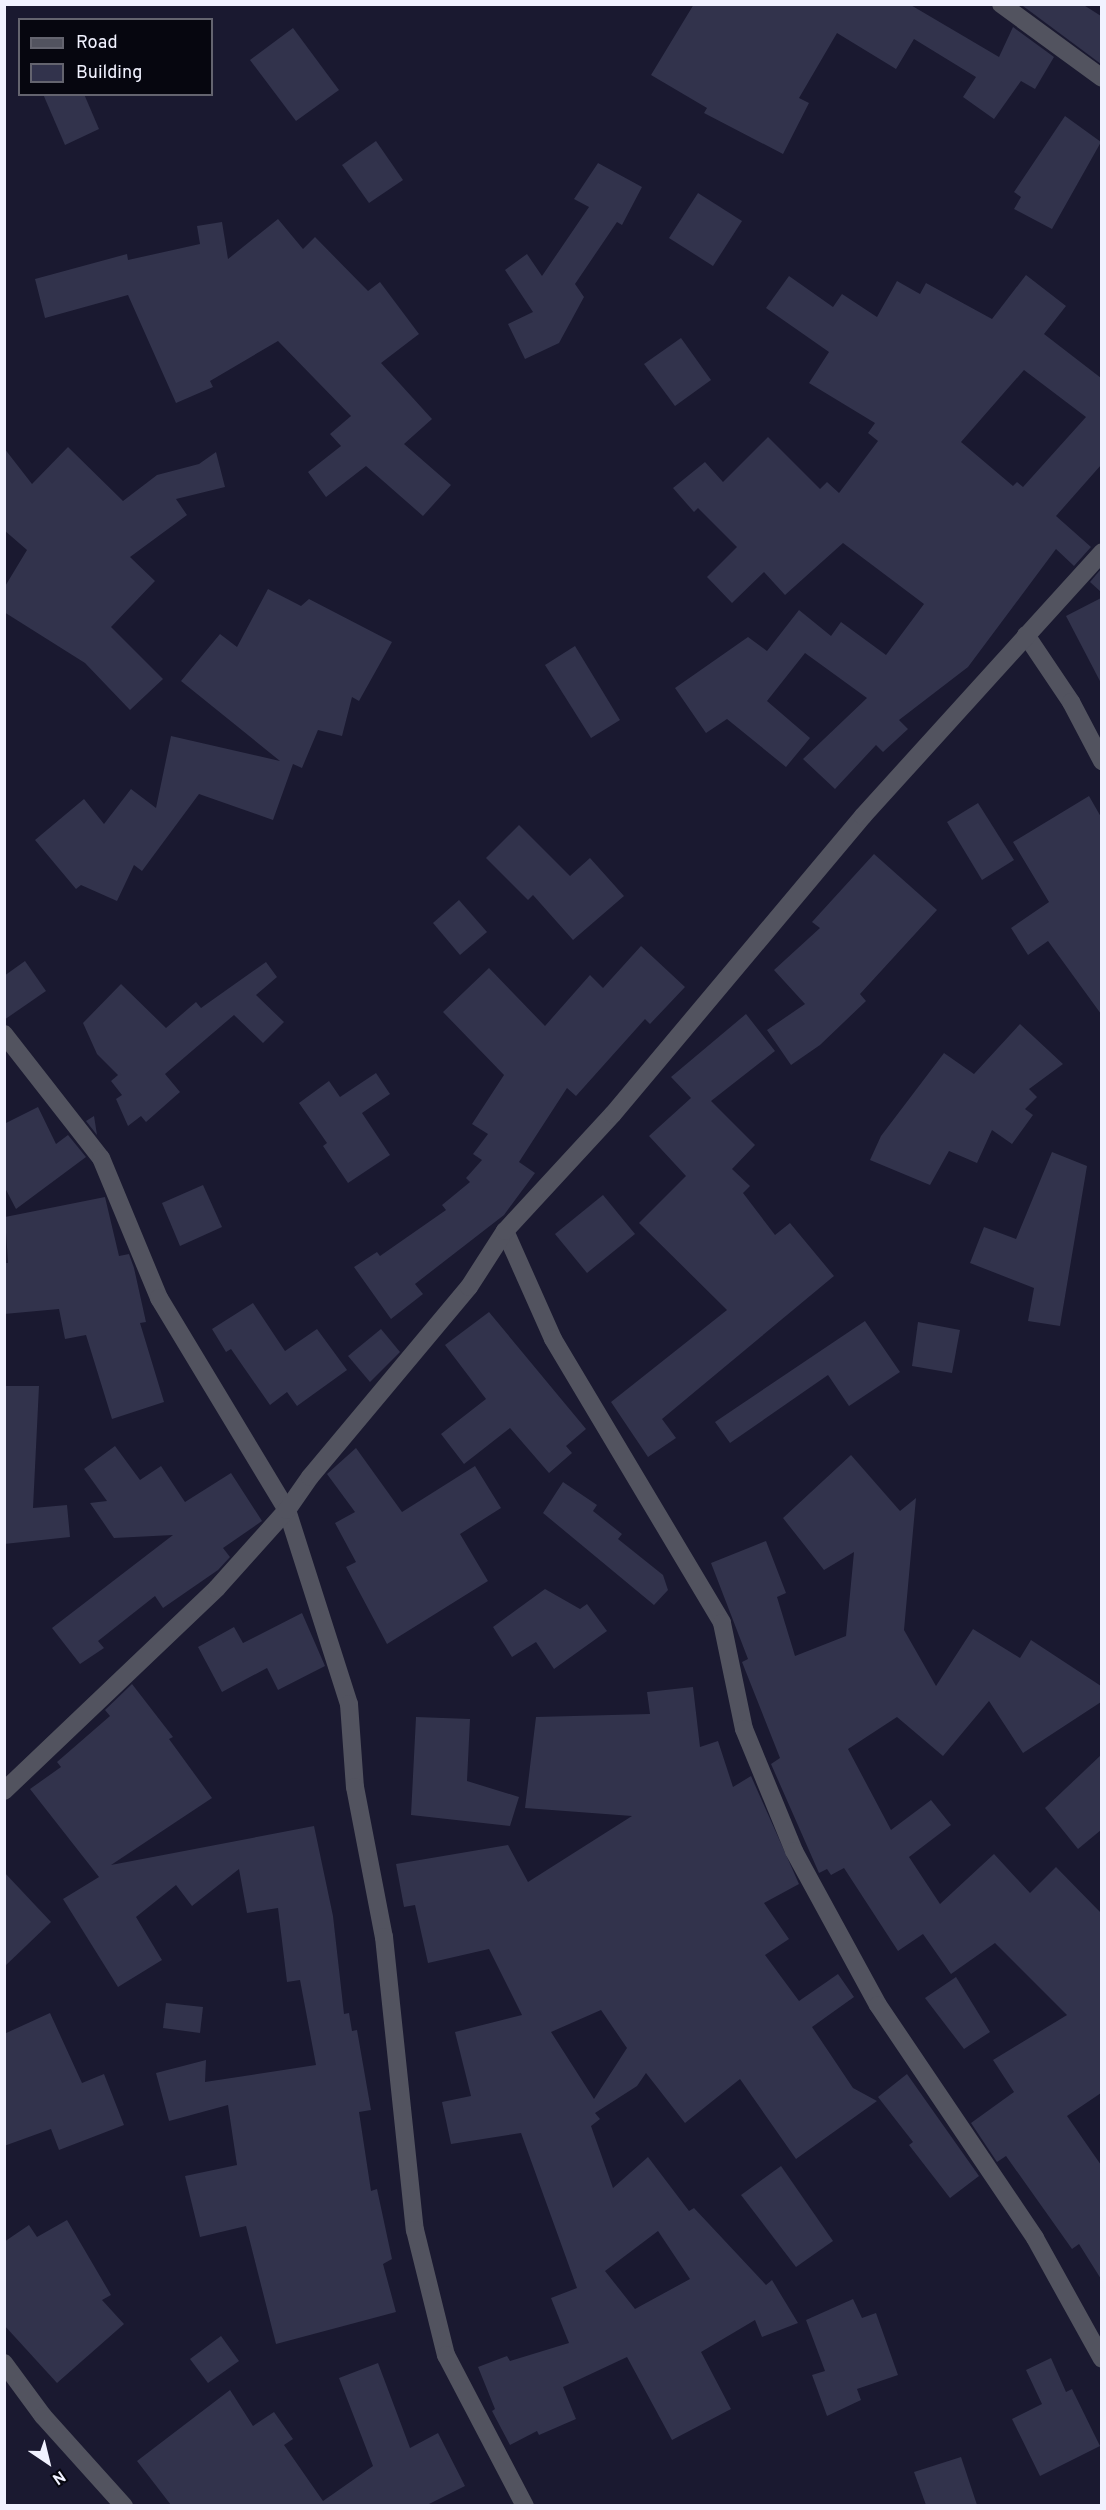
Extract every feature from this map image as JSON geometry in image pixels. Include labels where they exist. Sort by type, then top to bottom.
[{"type":"street","points":[[1001,4],[1101,78]]},
{"type":"street","points":[[4,1791],[217,1588],[287,1510],[310,1478],[469,1287],[505,1231],[612,1114],[726,974],[1101,552]]},
{"type":"street","points":[[1026,635],[1071,702],[1101,761]]},
{"type":"street","points":[[4,1034],[101,1158],[159,1298],[287,1510],[349,1704],[355,1787],[384,1937],[415,2230],[446,2355],[525,2505]]},
{"type":"street","points":[[505,1231],[553,1339],[722,1623],[744,1729],[794,1851],[878,2005],[1035,2238],[1101,2359]]},
{"type":"street","points":[[4,2363],[43,2416],[124,2505]]},
{"type":"building","points":[[694,4],[909,4],[999,57],[1013,27],[1054,57],[1035,89],[1021,81],[994,119],[963,97],[976,77],[914,39],[896,69],[837,33],[799,98],[809,103],[783,154],[704,113],[707,108],[651,75]]},
{"type":"building","points":[[1082,4],[1101,16],[1101,64],[1023,6]]},
{"type":"building","points":[[293,28],[339,90],[296,121],[250,60]]},
{"type":"building","points":[[44,96],[85,96],[99,129],[65,145]]},
{"type":"building","points":[[1065,116],[1101,142],[1052,229],[1014,209],[1021,197],[1014,192]]},
{"type":"building","points":[[376,141],[403,180],[369,203],[342,165]]},
{"type":"building","points":[[598,163],[642,187],[622,225],[617,222],[575,284],[584,297],[559,343],[525,359],[508,324],[533,312],[505,270],[527,254],[542,276],[589,207],[574,199]]},
{"type":"building","points":[[698,193],[742,221],[713,266],[669,238]]},
{"type":"building","points":[[278,219],[303,249],[315,237],[368,291],[380,282],[419,334],[381,363],[432,419],[404,444],[451,485],[423,516],[366,466],[326,497],[308,472],[341,446],[330,434],[351,416],[278,341],[210,381],[213,387],[176,403],[128,295],[45,318],[35,279],[127,254],[128,260],[200,244],[197,226],[222,222],[228,259]]},
{"type":"building","points":[[1026,275],[1066,306],[1044,334],[1101,378],[1101,465],[1056,516],[1091,547],[1074,566],[1056,549],[968,667],[899,720],[908,729],[883,752],[876,745],[835,789],[803,759],[867,698],[805,653],[767,701],[810,738],[786,767],[727,719],[706,733],[675,688],[748,637],[767,651],[799,610],[831,636],[841,622],[886,655],[924,604],[843,543],[785,595],[764,572],[732,603],[707,577],[737,547],[698,508],[694,512],[673,488],[705,462],[723,482],[768,437],[820,489],[827,482],[839,493],[878,441],[868,433],[875,423],[809,383],[829,352],[766,308],[789,276],[833,307],[842,294],[877,317],[897,281],[920,294],[926,283],[992,319]],"holes":[[[1024,370],[1086,417],[1023,487],[1017,482],[1013,486],[961,442]]]},
{"type":"building","points":[[681,338],[711,380],[675,406],[644,364]]},
{"type":"building","points":[[68,447],[123,501],[157,475],[199,464],[216,452],[225,487],[176,499],[187,515],[130,557],[155,581],[111,627],[163,679],[130,710],[85,663],[4,612],[4,588],[27,550],[4,530],[4,448],[32,484]]},
{"type":"building","points":[[1101,569],[1101,592],[1090,582]]},
{"type":"building","points":[[268,589],[301,606],[309,599],[392,642],[359,701],[352,697],[342,736],[318,730],[302,768],[293,764],[273,820],[199,794],[142,871],[134,865],[117,901],[81,885],[76,889],[35,840],[84,799],[104,824],[131,789],[156,808],[171,736],[280,761],[181,681],[220,634],[237,647]]},
{"type":"building","points":[[1101,598],[1101,683],[1066,616]]},
{"type":"building","points":[[575,646],[620,720],[591,738],[545,665]]},
{"type":"building","points":[[1089,796],[1101,817],[1101,1014],[1048,941],[1028,955],[1011,928],[1049,902],[1013,842]]},
{"type":"building","points":[[978,803],[1014,860],[982,880],[947,822]]},
{"type":"building","points":[[519,825],[570,876],[590,858],[624,896],[573,940],[533,895],[528,900],[486,858]]},
{"type":"building","points":[[874,854],[937,910],[860,994],[866,1001],[820,1045],[791,1065],[767,1030],[805,1004],[774,970],[820,928],[812,922]]},
{"type":"building","points":[[459,900],[487,932],[460,955],[433,923]]},
{"type":"building","points":[[641,946],[685,987],[650,1024],[645,1019],[576,1096],[567,1088],[519,1162],[535,1173],[504,1215],[415,1284],[423,1294],[391,1319],[354,1267],[377,1252],[380,1256],[446,1210],[442,1205],[470,1182],[466,1178],[482,1160],[473,1154],[488,1134],[472,1124],[504,1075],[443,1012],[489,968],[545,1026],[590,975],[603,988]]},
{"type":"building","points":[[25,961],[46,991],[4,1020],[4,976]]},
{"type":"building","points":[[266,962],[277,977],[256,995],[284,1022],[263,1043],[234,1015],[165,1074],[180,1092],[146,1122],[141,1116],[128,1126],[116,1099],[122,1095],[111,1081],[118,1075],[97,1054],[83,1023],[121,984],[166,1028],[196,1002],[201,1008]]},
{"type":"building","points":[[746,1014],[775,1051],[711,1101],[755,1145],[732,1169],[750,1186],[743,1193],[775,1235],[790,1223],[834,1276],[662,1419],[676,1438],[648,1457],[611,1402],[727,1310],[639,1223],[686,1176],[649,1136],[691,1098],[671,1077]]},
{"type":"building","points":[[1020,1024],[1063,1064],[1029,1089],[1037,1097],[1025,1109],[1033,1115],[1012,1144],[992,1130],[977,1163],[949,1151],[930,1185],[870,1160],[881,1136],[944,1053],[974,1074]]},
{"type":"building","points":[[376,1073],[390,1094],[362,1113],[390,1155],[348,1183],[323,1146],[327,1143],[299,1103],[329,1081],[340,1097]]},
{"type":"building","points":[[38,1107],[56,1144],[68,1135],[86,1157],[16,1209],[4,1186],[4,1124]]},
{"type":"building","points":[[94,1116],[97,1135],[86,1121]]},
{"type":"building","points":[[1052,1152],[1087,1166],[1060,1326],[1028,1321],[1034,1288],[970,1263],[984,1227],[1016,1239]]},
{"type":"building","points":[[203,1185],[222,1227],[180,1246],[162,1203]]},
{"type":"building","points":[[603,1195],[635,1234],[587,1273],[555,1234]]},
{"type":"building","points":[[105,1197],[119,1256],[129,1254],[134,1268],[146,1322],[140,1323],[164,1402],[112,1419],[86,1335],[65,1339],[59,1309],[4,1314],[4,1263],[8,1263],[5,1217]]},
{"type":"building","points":[[253,1303],[285,1351],[317,1329],[347,1370],[297,1406],[287,1392],[270,1405],[231,1349],[226,1352],[212,1329]]},
{"type":"building","points":[[489,1312],[586,1429],[566,1446],[572,1453],[549,1473],[510,1428],[464,1464],[441,1434],[486,1399],[445,1345]]},
{"type":"building","points":[[865,1321],[900,1372],[849,1406],[828,1375],[730,1443],[715,1422]]},
{"type":"building","points":[[918,1322],[960,1330],[952,1373],[912,1366]]},
{"type":"building","points":[[381,1329],[400,1352],[370,1382],[348,1356]]},
{"type":"building","points":[[4,1386],[39,1386],[33,1508],[67,1505],[70,1537],[4,1544]]},
{"type":"building","points":[[115,1446],[140,1480],[161,1466],[185,1502],[231,1473],[262,1521],[223,1548],[230,1557],[218,1570],[163,1608],[155,1596],[98,1641],[104,1648],[80,1664],[52,1628],[173,1535],[114,1538],[90,1503],[107,1501],[84,1469]]},
{"type":"building","points":[[356,1448],[402,1512],[475,1466],[501,1508],[460,1534],[488,1581],[387,1644],[346,1567],[356,1562],[335,1523],[355,1512],[327,1474]]},
{"type":"building","points":[[851,1455],[900,1511],[916,1498],[904,1630],[936,1686],[973,1629],[1020,1658],[1031,1640],[1101,1686],[1101,1702],[1023,1753],[989,1701],[943,1756],[897,1717],[848,1749],[891,1830],[931,1800],[951,1825],[909,1857],[940,1904],[994,1854],[1030,1893],[1056,1867],[1101,1913],[1101,2093],[1067,2116],[1101,2165],[1101,2279],[1079,2244],[1072,2249],[1006,2156],[997,2162],[971,2123],[1014,2092],[993,2060],[1067,2015],[995,1943],[951,1974],[923,1934],[898,1951],[844,1868],[831,1875],[827,1869],[819,1873],[771,1764],[780,1758],[742,1662],[748,1659],[711,1563],[766,1541],[786,1593],[777,1597],[795,1656],[846,1636],[854,1552],[824,1570],[783,1518]]},
{"type":"building","points":[[563,1482],[597,1505],[593,1511],[622,1534],[618,1539],[663,1575],[668,1590],[654,1605],[543,1513]]},
{"type":"building","points":[[545,1589],[580,1609],[587,1604],[607,1631],[554,1669],[536,1642],[512,1657],[493,1627]]},
{"type":"building","points":[[302,1613],[325,1666],[278,1690],[267,1668],[222,1692],[198,1647],[234,1627],[243,1643]]},
{"type":"building","points":[[132,1684],[173,1737],[169,1739],[212,1798],[111,1865],[314,1826],[333,1916],[344,2014],[349,2013],[352,2031],[357,2030],[371,2110],[359,2112],[371,2191],[377,2189],[392,2259],[383,2264],[396,2312],[276,2344],[246,2226],[200,2237],[185,2176],[237,2165],[228,2105],[169,2121],[156,2073],[206,2060],[205,2082],[316,2065],[300,1980],[287,1982],[278,1908],[247,1913],[239,1869],[192,1906],[176,1885],[136,1917],[162,1960],[118,1987],[63,1899],[99,1877],[30,1789],[61,1767],[57,1762],[110,1716],[105,1710]]},
{"type":"building","points":[[693,1687],[700,1747],[718,1741],[733,1787],[751,1776],[799,1884],[764,1903],[789,1939],[765,1955],[799,2001],[838,1974],[854,1997],[812,2027],[853,2088],[877,2101],[796,2159],[740,2079],[685,2123],[646,2073],[637,2086],[595,2113],[600,2119],[591,2126],[613,2188],[648,2157],[689,2211],[694,2208],[766,2285],[772,2280],[798,2323],[762,2337],[755,2320],[701,2352],[731,2409],[672,2440],[627,2357],[563,2387],[576,2419],[539,2435],[537,2431],[510,2445],[492,2411],[495,2409],[478,2367],[507,2356],[510,2361],[569,2343],[551,2298],[577,2288],[521,2133],[451,2144],[442,2102],[471,2096],[455,2032],[522,2015],[489,1949],[428,1963],[415,1905],[404,1907],[396,1864],[508,1845],[528,1882],[632,1816],[525,1808],[536,1717],[650,1714],[647,1692]],"holes":[[[601,2010],[627,2048],[594,2099],[551,2032]],[[658,2231],[690,2279],[635,2309],[605,2271]]]},
{"type":"building","points":[[416,1717],[470,1719],[467,1781],[519,1797],[510,1826],[411,1815]]},
{"type":"building","points":[[1101,1755],[1101,1830],[1078,1849],[1045,1808]]},
{"type":"building","points":[[4,1872],[51,1922],[4,1967]]},
{"type":"building","points":[[956,1977],[990,2032],[964,2049],[925,1998]]},
{"type":"building","points":[[166,2003],[203,2007],[200,2033],[163,2028]]},
{"type":"building","points":[[50,2013],[82,2083],[104,2074],[124,2125],[59,2150],[51,2129],[4,2146],[4,2034]]},
{"type":"building","points":[[907,2074],[979,2176],[950,2198],[909,2145],[913,2142],[878,2097]]},
{"type":"building","points":[[781,2166],[833,2241],[796,2267],[741,2195]]},
{"type":"building","points":[[67,2220],[111,2295],[102,2300],[124,2324],[57,2383],[4,2325],[4,2242],[29,2225],[37,2237]]},
{"type":"building","points":[[853,2299],[862,2318],[876,2313],[898,2375],[857,2389],[861,2400],[827,2416],[812,2375],[825,2371],[806,2320]]},
{"type":"building","points":[[221,2336],[239,2361],[208,2383],[190,2359]]},
{"type":"building","points":[[1051,2358],[1066,2392],[1072,2389],[1100,2446],[1040,2476],[1012,2419],[1042,2404],[1026,2370]]},
{"type":"building","points":[[378,2363],[410,2448],[438,2433],[465,2486],[427,2505],[171,2505],[137,2461],[230,2390],[253,2426],[274,2412],[293,2439],[284,2445],[323,2501],[373,2466],[339,2378]]},
{"type":"building","points":[[961,2457],[977,2505],[926,2505],[914,2472]]}]
